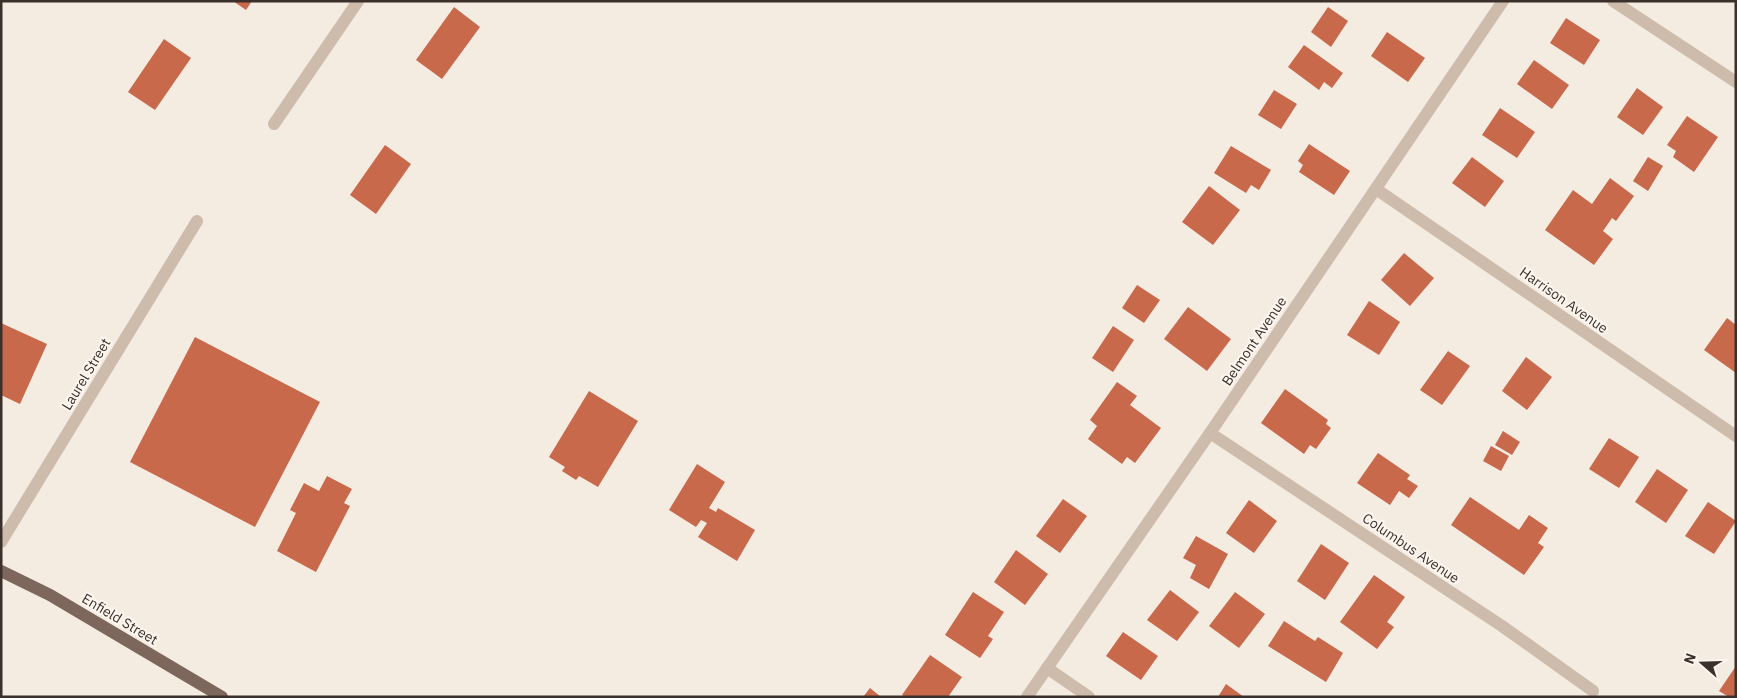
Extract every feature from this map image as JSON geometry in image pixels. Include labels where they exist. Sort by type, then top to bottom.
[{"type":"main road","name":"Enfield Street","points":[[1,571],[50,595],[222,697]]},
{"type":"street","points":[[274,124],[358,1]]},
{"type":"street","name":"Belmont Avenue","points":[[1027,697],[1210,433],[1504,1]]},
{"type":"street","points":[[1613,1],[1736,82]]},
{"type":"street","name":"Harrison Avenue","points":[[1376,189],[1736,436]]},
{"type":"street","name":"Laurel Street","points":[[1,542],[197,221]]},
{"type":"street","name":"Columbus Avenue","points":[[1210,433],[1502,626],[1593,692]]},
{"type":"street","points":[[1047,668],[1089,697]]},
{"type":"building","points":[[233,1],[252,1],[246,10]]},
{"type":"building","points":[[454,7],[480,27],[442,79],[416,60]]},
{"type":"building","points":[[1328,7],[1348,21],[1331,47],[1311,32]]},
{"type":"building","points":[[1566,18],[1600,40],[1584,65],[1550,43]]},
{"type":"building","points":[[1387,32],[1425,58],[1408,82],[1371,56]]},
{"type":"building","points":[[164,39],[191,58],[155,110],[128,92]]},
{"type":"building","points":[[1304,45],[1343,73],[1332,88],[1324,82],[1319,90],[1288,67]]},
{"type":"building","points":[[1534,60],[1569,85],[1552,109],[1517,84]]},
{"type":"building","points":[[1637,88],[1663,107],[1643,135],[1617,117]]},
{"type":"building","points":[[1274,90],[1297,104],[1281,129],[1258,115]]},
{"type":"building","points":[[1500,108],[1535,132],[1517,158],[1482,135]]},
{"type":"building","points":[[1687,116],[1718,137],[1694,172],[1673,157],[1676,151],[1667,145]]},
{"type":"building","points":[[1309,144],[1350,171],[1334,195],[1299,172],[1303,165],[1298,161]]},
{"type":"building","points":[[385,145],[411,164],[376,214],[350,195]]},
{"type":"building","points":[[1231,146],[1271,170],[1259,190],[1251,185],[1246,193],[1214,173]]},
{"type":"building","points":[[1472,157],[1504,181],[1485,207],[1452,183]]},
{"type":"building","points":[[1648,157],[1663,166],[1648,191],[1633,181]]},
{"type":"building","points":[[1610,178],[1634,196],[1616,221],[1612,218],[1603,231],[1613,239],[1594,265],[1545,230],[1573,190],[1592,204]]},
{"type":"building","points":[[1209,186],[1240,210],[1213,245],[1182,222]]},
{"type":"building","points":[[1404,253],[1434,278],[1410,306],[1381,280]]},
{"type":"building","points":[[1137,285],[1160,300],[1144,323],[1122,308]]},
{"type":"building","points":[[1369,301],[1400,322],[1379,355],[1347,335]]},
{"type":"building","points":[[1188,307],[1231,339],[1207,371],[1164,339]]},
{"type":"building","points":[[1727,318],[1736,325],[1736,373],[1704,350]]},
{"type":"building","points":[[1,323],[47,344],[20,404],[1,395]]},
{"type":"building","points":[[1113,326],[1134,340],[1113,372],[1092,358]]},
{"type":"building","points":[[195,337],[320,402],[255,527],[130,462]]},
{"type":"building","points":[[1448,351],[1470,366],[1442,405],[1420,390]]},
{"type":"building","points":[[1526,357],[1552,377],[1527,410],[1502,391]]},
{"type":"building","points":[[1117,382],[1137,396],[1130,405],[1161,428],[1135,463],[1127,457],[1122,464],[1088,439],[1097,426],[1090,420]]},
{"type":"building","points":[[1285,389],[1328,420],[1326,424],[1331,428],[1316,449],[1310,445],[1304,454],[1261,423]]},
{"type":"building","points":[[589,391],[638,421],[598,487],[579,476],[576,480],[562,471],[565,467],[549,457]]},
{"type":"building","points":[[1503,431],[1520,442],[1512,455],[1495,445]]},
{"type":"building","points":[[1609,438],[1639,457],[1619,488],[1589,469]]},
{"type":"building","points":[[1491,446],[1509,456],[1501,471],[1483,461]]},
{"type":"building","points":[[1378,453],[1410,475],[1407,479],[1418,486],[1409,498],[1399,491],[1390,505],[1357,483]]},
{"type":"building","points":[[697,464],[725,482],[709,508],[716,512],[718,508],[755,530],[737,561],[698,537],[707,523],[701,520],[696,527],[669,510]]},
{"type":"building","points":[[1657,469],[1688,490],[1666,523],[1635,502]]},
{"type":"building","points":[[327,476],[352,489],[344,503],[350,506],[316,572],[277,551],[296,513],[290,510],[304,483],[319,491]]},
{"type":"building","points":[[1470,497],[1519,530],[1529,515],[1548,528],[1538,543],[1544,547],[1524,575],[1451,525]]},
{"type":"building","points":[[1063,499],[1087,516],[1060,553],[1036,536]]},
{"type":"building","points":[[1249,500],[1277,521],[1254,553],[1226,533]]},
{"type":"building","points":[[1708,502],[1736,521],[1714,554],[1685,536]]},
{"type":"building","points":[[1196,536],[1228,554],[1209,589],[1190,578],[1196,565],[1183,558]]},
{"type":"building","points":[[1321,544],[1349,563],[1325,600],[1297,581]]},
{"type":"building","points":[[1016,550],[1048,574],[1025,605],[994,582]]},
{"type":"building","points":[[1374,575],[1405,597],[1387,622],[1394,627],[1377,649],[1340,622]]},
{"type":"building","points":[[1170,590],[1199,612],[1177,641],[1147,620]]},
{"type":"building","points":[[973,592],[1004,612],[988,636],[993,639],[980,658],[945,635]]},
{"type":"building","points":[[1235,592],[1265,614],[1239,648],[1209,626]]},
{"type":"building","points":[[1284,621],[1315,641],[1318,637],[1343,653],[1326,682],[1268,646]]},
{"type":"building","points":[[1123,632],[1158,656],[1141,680],[1106,656]]},
{"type":"building","points":[[930,655],[962,677],[948,697],[905,697],[902,695]]},
{"type":"building","points":[[1736,666],[1736,697],[1729,697],[1719,691]]},
{"type":"building","points":[[1226,684],[1244,697],[1218,697]]},
{"type":"building","points":[[870,688],[881,697],[863,697]]}]
